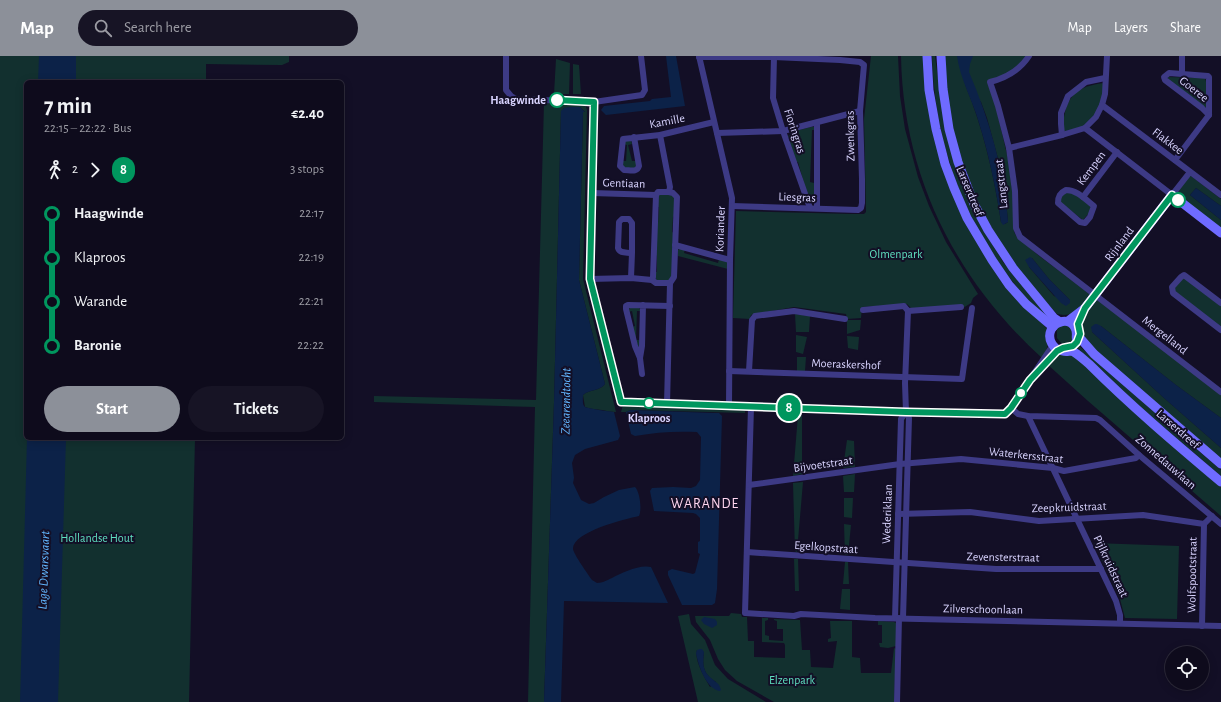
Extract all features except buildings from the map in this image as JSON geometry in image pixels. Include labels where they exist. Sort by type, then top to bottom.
[{"type":"main road","name":"Larserdreef","points":[[928,56],[928,90],[945,164],[973,230],[992,260],[1026,304],[1038,315],[1064,323]]},
{"type":"main road","name":"Larserdreef","points":[[941,56],[943,89],[949,129],[958,162],[972,198],[988,230],[1025,285],[1054,318],[1064,323]]},
{"type":"main road","name":"Rijnland","points":[[1064,323],[1085,308],[1096,295],[1172,195]]},
{"type":"main road","points":[[1172,195],[1221,233]]},
{"type":"main road","points":[[1064,323],[1080,332],[1067,346],[1058,345],[1055,341],[1055,331],[1064,323]]},
{"type":"main road","name":"Larserdreef","points":[[1067,346],[1094,354],[1221,464]]},
{"type":"main road","name":"Larserdreef","points":[[1067,346],[1221,482]]},
{"type":"street","points":[[506,56],[506,90],[513,98],[594,102],[642,95],[645,90],[641,56]]},
{"type":"street","points":[[699,56],[774,58]]},
{"type":"street","name":"Koriander","points":[[699,56],[732,198],[729,406]]},
{"type":"street","name":"Langstraat","points":[[1029,56],[1016,70],[1004,78],[990,82],[1009,148],[1015,191],[1016,228],[1020,237],[1096,295]]},
{"type":"street","points":[[1009,148],[1085,128],[1096,117],[1102,105],[1105,94],[1107,56]]},
{"type":"street","name":"Goeree","points":[[1182,56],[1182,74]]},
{"type":"street","name":"Zwenkgras","points":[[774,58],[840,60],[863,63],[865,68],[860,112],[862,179],[861,208]]},
{"type":"street","name":"Fioringras","points":[[774,58],[773,98],[810,208]]},
{"type":"street","name":"Goeree","points":[[1175,160],[1209,115],[1209,77],[1169,73],[1164,77],[1165,80],[1209,115]]},
{"type":"street","points":[[1062,135],[1061,113],[1068,96],[1086,82],[1105,78]]},
{"type":"street","points":[[594,102],[590,279],[621,402],[1005,414],[1011,408],[1030,380],[1032,374],[1067,346]]},
{"type":"street","name":"Flakkee","points":[[1102,105],[1221,196]]},
{"type":"street","points":[[717,133],[783,131],[860,112]]},
{"type":"street","name":"Kamille","points":[[634,138],[639,166],[636,170],[624,170],[620,166],[622,139],[660,135],[714,122]]},
{"type":"street","name":"Fioringras","points":[[817,123],[817,208]]},
{"type":"street","points":[[1085,128],[1172,195]]},
{"type":"street","points":[[660,135],[670,187],[669,192]]},
{"type":"street","name":"Kempen","points":[[1083,197],[1117,152]]},
{"type":"street","name":"Rijnland","points":[[1172,195],[1190,172]]},
{"type":"street","name":"Kempen","points":[[1066,190],[1077,192],[1083,197],[1094,206],[1090,217],[1085,223],[1080,222],[1058,203],[1058,197],[1061,192],[1066,190]]},
{"type":"street","points":[[652,280],[656,195],[658,192],[669,192],[673,193],[677,197],[674,278],[670,283],[667,404]]},
{"type":"street","name":"Gentiaan","points":[[592,193],[656,195]]},
{"type":"street","name":"Liesgras","points":[[732,206],[858,210],[861,208]]},
{"type":"street","points":[[631,278],[632,252],[632,223],[629,219],[622,219],[619,222],[618,248],[622,252],[632,252]]},
{"type":"street","points":[[675,245],[730,260]]},
{"type":"street","points":[[1221,303],[1184,275],[1180,277],[1172,287],[1173,293],[1221,330]]},
{"type":"street","points":[[590,279],[631,278],[652,280],[656,283],[670,283]]},
{"type":"street","name":"Mergelland","points":[[1096,295],[1221,392]]},
{"type":"street","points":[[640,358],[642,346],[643,305]]},
{"type":"street","points":[[642,374],[640,358],[635,346],[626,306],[670,306]]},
{"type":"street","points":[[863,310],[904,306],[908,311],[961,307]]},
{"type":"street","name":"Moeraskershof","points":[[729,371],[962,378],[972,308]]},
{"type":"street","points":[[749,371],[752,320],[755,316],[794,311],[845,320]]},
{"type":"street","name":"Wederiklaan","points":[[899,618],[904,563],[908,464],[909,418],[906,412],[906,377],[908,311]]},
{"type":"street","points":[[747,552],[751,407]]},
{"type":"street","points":[[1011,408],[1018,414],[1028,416]]},
{"type":"street","name":"Wederiklaan","points":[[897,702],[899,618],[897,562],[898,514],[901,419],[906,412]]},
{"type":"street","name":"Zonnedauwlaan","points":[[1028,416],[1096,418],[1100,420],[1221,524]]},
{"type":"street","name":"Pijlkruidstraat","points":[[1028,416],[1116,601],[1120,615],[1120,624]]},
{"type":"street","name":"Waterkersstraat","points":[[900,464],[961,459],[1053,468],[1064,471],[1136,458],[1139,455]]},
{"type":"street","name":"Bijvoetstraat","points":[[749,485],[900,464]]},
{"type":"street","name":"Zeepkruidstraat","points":[[898,514],[970,512],[1039,522],[1143,515],[1204,524]]},
{"type":"street","points":[[1204,524],[1212,516]]},
{"type":"street","name":"Wolfspootstraat","points":[[1202,626],[1204,524]]},
{"type":"street","name":"Egelkopstraat","points":[[747,552],[904,563]]},
{"type":"street","name":"Zilverschoonlaan","points":[[747,552],[745,614],[1221,626]]},
{"type":"street","name":"Zevensterstraat","points":[[904,563],[996,569],[1101,569]]},
{"type":"green space","name":"Hollandse Hout","points":[[0,56],[289,56],[289,62],[282,65],[206,64],[206,80],[24,80],[24,440],[195,440],[189,702],[0,702]]},
{"type":"green space","name":"Olmenpark","points":[[871,56],[898,56],[900,96],[905,129],[918,177],[929,206],[946,242],[978,294],[973,298],[971,303],[963,308],[911,308],[907,304],[862,307],[861,318],[847,319],[846,314],[794,307],[751,315],[750,319],[733,318],[736,211],[852,214],[864,214],[866,212],[864,119]]},
{"type":"green space","points":[[901,56],[924,56],[931,117],[974,237],[1047,329],[1048,344],[1042,358],[1011,327],[984,294],[960,259],[940,222],[924,183],[912,142],[904,100]]},
{"type":"green space","points":[[932,56],[935,56],[940,93],[982,227],[1003,262],[1054,322],[1029,302],[1009,277],[992,253],[964,200],[944,144],[934,86]]},
{"type":"green space","points":[[945,56],[1026,56],[1021,64],[1003,77],[987,81],[995,103],[1008,159],[1013,196],[1014,232],[1017,237],[1038,255],[1091,295],[1074,314],[1057,314],[1037,293],[1012,263],[985,219],[964,172],[954,140],[946,95]],"holes":[[[965,84],[981,102],[987,118],[1005,189],[1008,222],[1005,224],[1001,222],[987,152]],[[1032,258],[1049,279],[1070,300],[1054,296],[1029,267]]]},
{"type":"green space","points":[[556,59],[570,63],[569,94],[554,94]]},
{"type":"green space","points":[[573,64],[579,65],[581,94],[573,94]]},
{"type":"green space","points":[[1168,77],[1205,78],[1206,107],[1205,108],[1168,80]]},
{"type":"green space","points":[[1104,83],[1101,105],[1088,124],[1078,129],[1062,132],[1065,111],[1072,97],[1084,88]]},
{"type":"green space","points":[[544,103],[585,104],[587,110],[583,279],[616,412],[585,407],[583,395],[600,388],[605,384],[579,280],[583,112],[585,112],[580,107],[564,108],[561,112],[554,403],[544,702],[528,702],[535,407],[374,402],[374,396],[536,400]]},
{"type":"green space","points":[[814,127],[816,130],[812,130],[810,182],[814,183],[814,200],[809,201],[798,162],[796,162],[788,136],[791,132]]},
{"type":"green space","points":[[631,140],[632,144],[628,145],[632,161],[636,161],[636,166],[634,169],[626,168],[622,165],[623,161],[626,161],[627,145],[623,144],[624,141]]},
{"type":"green space","points":[[1191,176],[1221,199],[1221,206],[1196,188],[1190,195],[1221,220],[1221,230],[1175,194],[1187,178]]},
{"type":"green space","points":[[1070,191],[1094,207],[1083,220],[1060,202],[1063,195]]},
{"type":"green space","points":[[661,193],[674,196],[675,216],[673,217],[672,232],[674,233],[671,280],[657,280],[655,278],[655,272],[657,272],[656,255],[659,207],[657,207],[659,195]]},
{"type":"green space","points":[[685,249],[684,253],[718,263],[719,259],[727,262],[728,269],[678,256],[678,250]]},
{"type":"green space","points":[[1184,277],[1221,306],[1221,329],[1172,291]]},
{"type":"green space","points":[[1096,298],[1221,394],[1221,418],[1101,326],[1092,332],[1221,448],[1221,461],[1087,344],[1084,337],[1083,325],[1086,315]]},
{"type":"green space","points":[[630,308],[639,308],[641,311],[637,311],[636,340],[640,340],[640,346],[638,347],[632,327],[635,326],[632,311],[628,312]]},
{"type":"green space","points":[[795,314],[810,316],[809,332],[796,332]]},
{"type":"green space","points":[[847,320],[861,320],[860,330],[847,334]]},
{"type":"green space","points":[[1065,325],[1072,328],[1073,341],[1067,344],[1061,343],[1057,338],[1057,327]]},
{"type":"green space","points":[[796,335],[807,337],[803,354],[796,352]]},
{"type":"green space","points":[[847,336],[859,337],[858,350],[848,348]]},
{"type":"green space","points":[[1078,345],[1221,470],[1221,476],[1101,373],[1076,346]]},
{"type":"green space","points":[[1071,353],[1221,487],[1221,516],[1047,364],[1058,356]]},
{"type":"green space","points":[[797,357],[806,357],[805,371],[797,371]]},
{"type":"green space","points":[[623,405],[745,409],[745,413],[631,410],[621,412]]},
{"type":"green space","points":[[798,415],[802,416],[802,474],[793,476]]},
{"type":"green space","points":[[847,440],[854,441],[855,467],[843,468]]},
{"type":"green space","points":[[855,474],[854,492],[844,492],[843,476]]},
{"type":"green space","points":[[803,482],[797,552],[795,551],[793,483]]},
{"type":"green space","points":[[844,498],[853,498],[852,518],[844,517]]},
{"type":"green space","points":[[844,524],[851,525],[848,555],[845,555]]},
{"type":"green space","points":[[1094,543],[1179,546],[1177,619],[1125,618],[1120,599]]},
{"type":"green space","points":[[794,559],[798,559],[799,591],[795,591]]},
{"type":"green space","points":[[845,562],[848,562],[849,584],[843,584]]},
{"type":"green space","points":[[842,589],[850,589],[850,610],[840,609]]},
{"type":"green space","name":"Elzenpark","points":[[731,613],[741,614],[742,617],[747,617],[748,641],[754,641],[754,657],[785,658],[784,643],[762,642],[762,618],[768,618],[768,620],[765,621],[765,635],[769,636],[769,640],[783,641],[783,629],[777,629],[777,621],[774,619],[800,620],[802,650],[810,650],[811,667],[833,668],[837,641],[828,642],[828,639],[831,638],[830,621],[852,621],[852,657],[860,658],[861,673],[891,673],[894,648],[896,649],[894,702],[774,702],[737,681],[725,670],[718,659],[710,640],[696,622],[695,616],[729,616]]},
{"type":"green space","name":"Elzenpark","points":[[689,614],[691,624],[705,640],[715,665],[728,679],[766,702],[698,702],[678,616]],"holes":[[[697,650],[704,652],[704,669],[708,676],[716,682],[710,687],[700,669],[696,654]]]},
{"type":"green space","points":[[878,621],[896,623],[896,646],[888,648],[880,647],[879,643],[882,643],[882,625],[878,625]]},
{"type":"water","points":[[39,56],[76,56],[76,80],[38,80]]},
{"type":"water","points":[[666,56],[676,56],[685,106],[606,115],[601,110],[604,106],[671,97]]},
{"type":"water","points":[[957,56],[973,56],[969,72],[989,126],[1003,182],[1008,222],[1003,225],[1001,222],[986,147],[961,73]]},
{"type":"water","name":"Zeearendtocht","points":[[580,107],[585,112],[583,112],[579,280],[605,384],[600,388],[583,395],[583,403],[586,408],[614,412],[620,436],[618,440],[585,449],[575,455],[572,463],[574,478],[573,483],[581,500],[589,504],[594,503],[619,490],[635,487],[637,489],[640,506],[639,516],[612,523],[590,532],[581,537],[575,543],[573,549],[578,560],[592,580],[597,583],[636,568],[647,566],[651,567],[668,603],[564,601],[561,702],[544,702],[554,403],[561,111],[564,108]]},
{"type":"water","points":[[1196,188],[1221,206],[1221,220],[1190,195]]},
{"type":"water","points":[[1030,257],[1070,300],[1070,303],[1066,306],[1061,303],[1029,267],[1025,260]]},
{"type":"water","points":[[1095,324],[1101,326],[1221,418],[1221,448],[1092,332],[1091,327]]},
{"type":"water","points":[[631,410],[719,413],[722,416],[717,589],[715,603],[712,605],[682,605],[668,575],[668,571],[672,569],[693,574],[695,573],[700,554],[698,553],[698,542],[700,541],[700,518],[693,513],[654,511],[650,491],[652,488],[691,488],[696,486],[700,480],[701,437],[697,432],[658,433],[635,436],[631,434],[626,412]]},
{"type":"water","name":"Lage Dwarsvaart","points":[[27,440],[66,440],[58,702],[20,702]]},
{"type":"water","points":[[704,617],[715,619],[717,625],[712,628],[704,624],[701,620]]},
{"type":"water","points":[[700,649],[704,652],[703,663],[706,672],[718,684],[721,690],[720,691],[711,686],[704,676],[696,653],[697,650]]},
{"type":"bus line","name":"8","points":[[557,100],[594,102],[590,279],[621,402],[1005,414],[1011,408],[1030,380],[1057,351],[1073,346],[1077,342],[1080,338],[1080,329],[1078,324],[1083,316],[1085,308],[1172,195],[1178,200]]},
{"type":"place","name":"Haagwinde","points":[[557,100]]},
{"type":"place","name":"Klaproos","points":[[649,403]]},
{"type":"district","name":"WARANDE","points":[[705,503]]}]
